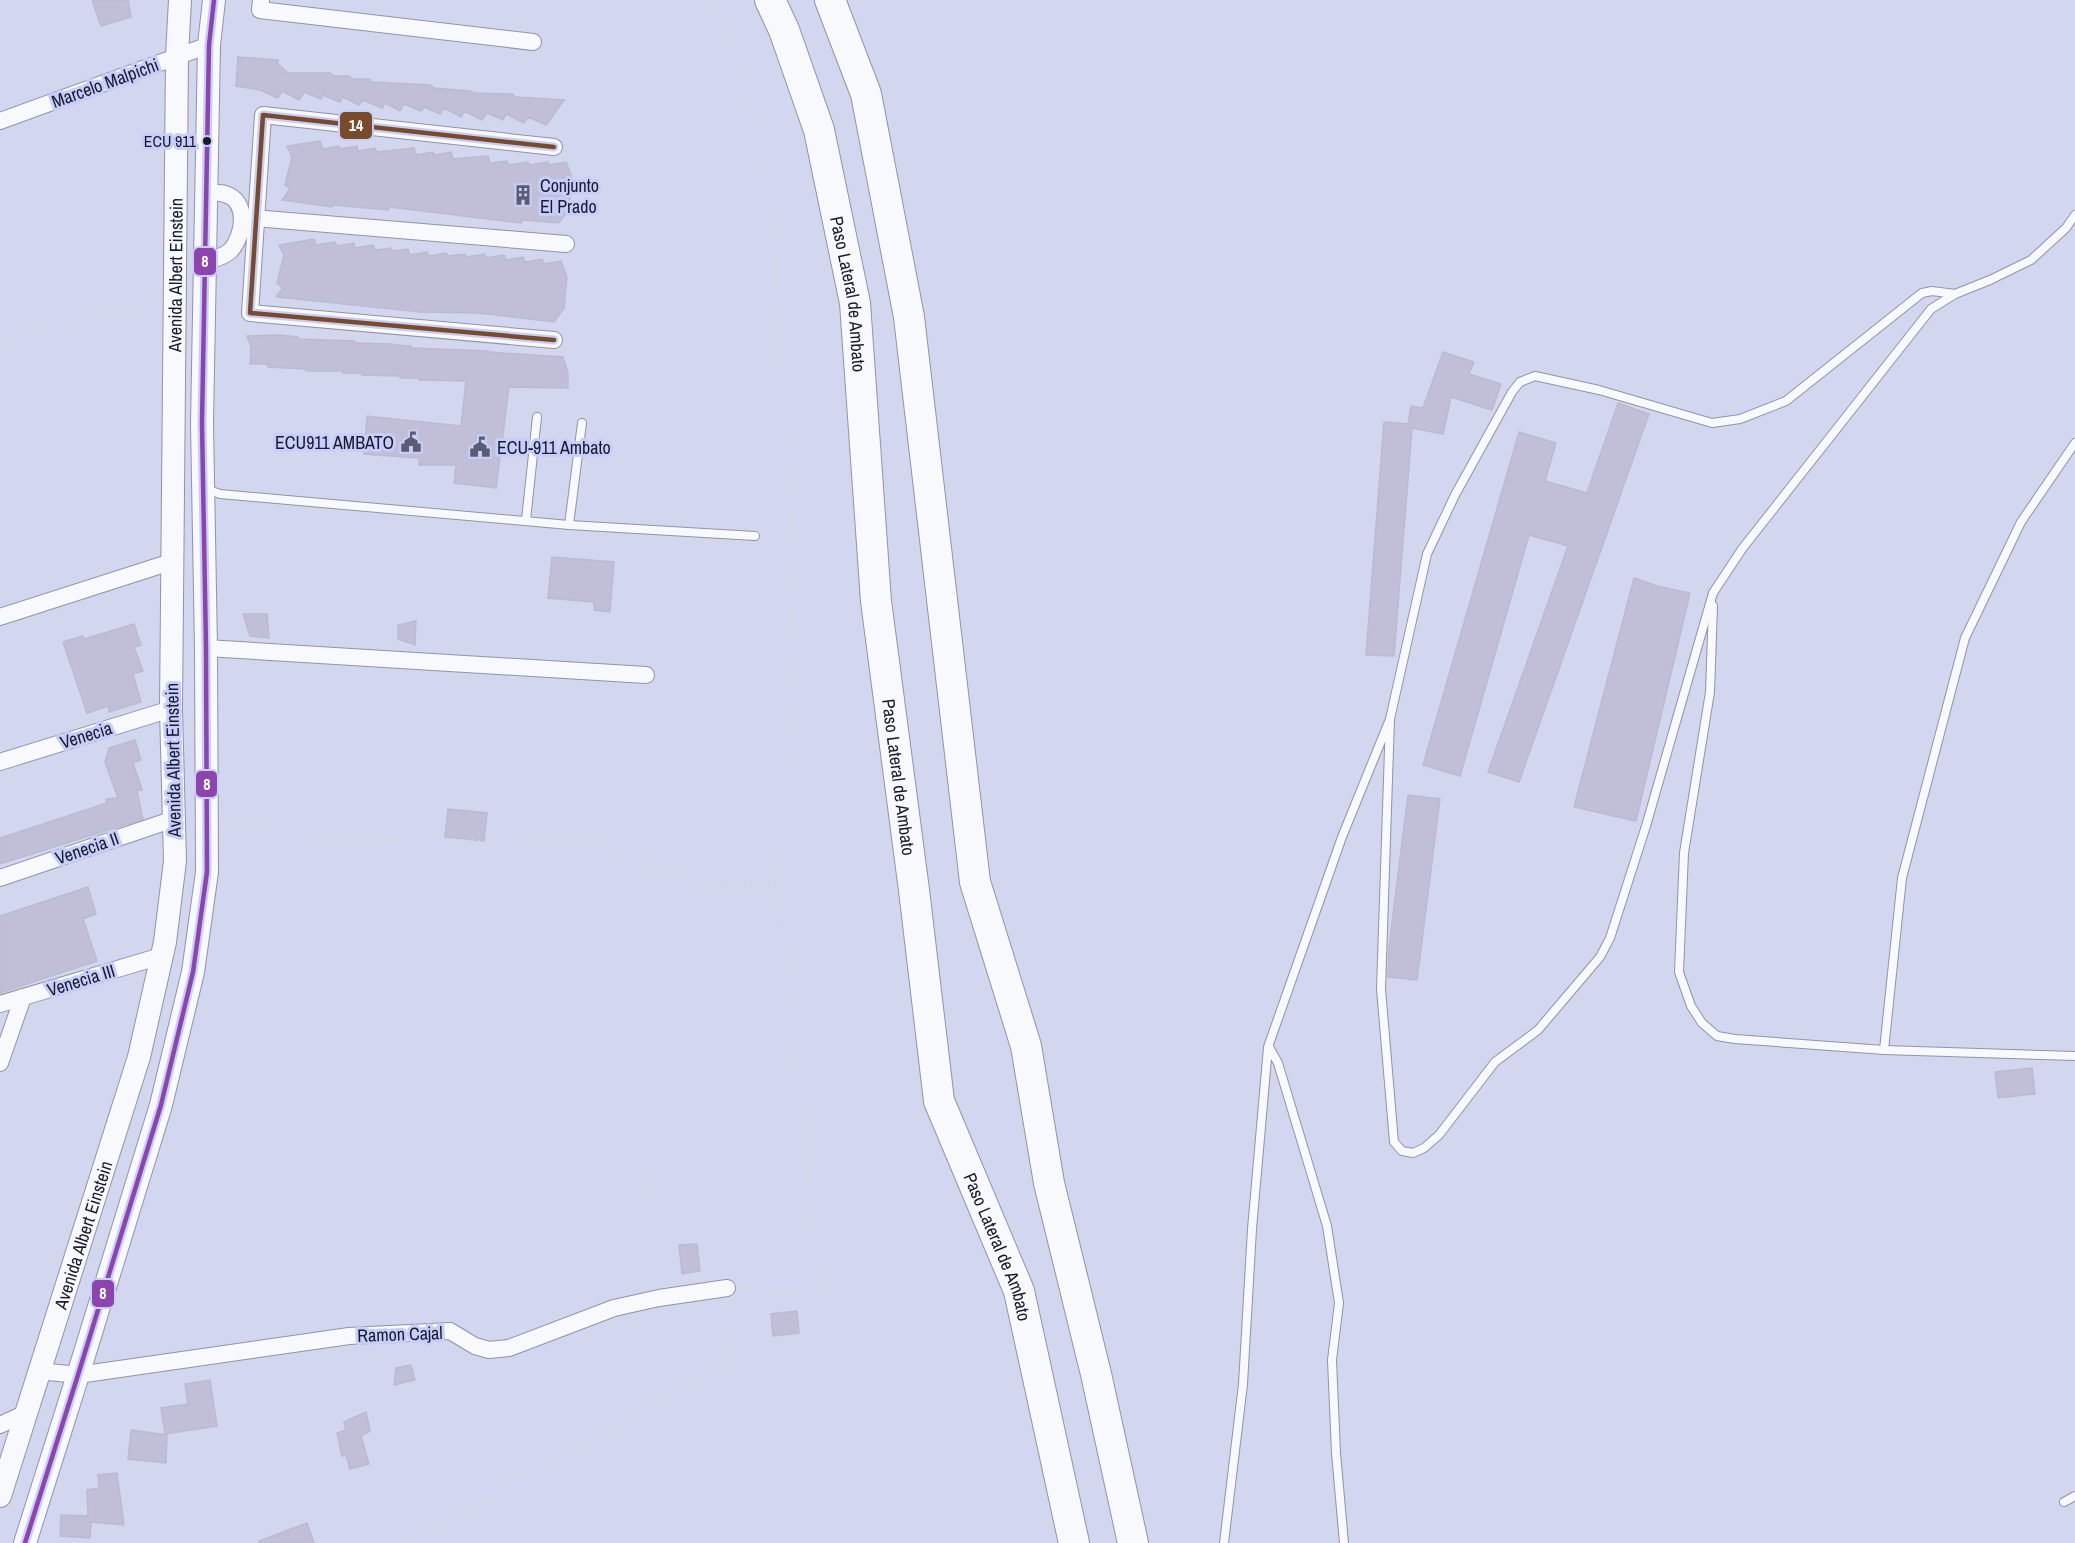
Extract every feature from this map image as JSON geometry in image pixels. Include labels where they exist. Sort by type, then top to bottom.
[{"type":"highway","name":"Paso Lateral de Ambato","points":[[770,0],[784,30],[819,130],[855,303],[876,601],[939,1101],[1019,1292],[1074,1543]]},
{"type":"highway","points":[[830,0],[866,94],[909,317],[975,882],[1026,1046],[1049,1183],[1096,1374],[1133,1543]]},
{"type":"street","name":"Avenida Albert Einstein","points":[[0,1496],[139,1057],[161,956],[175,861],[171,709],[177,56],[180,0]]},
{"type":"street","name":"Avenida Albert Einstein","points":[[25,1543],[161,1105],[193,972],[207,872],[202,423],[209,45],[214,0]]},
{"type":"street","points":[[261,0],[260,10],[534,42]]},
{"type":"street","name":"Marcelo Malpichi","points":[[0,121],[209,45]]},
{"type":"street","points":[[554,147],[263,115],[250,217],[250,313],[554,340]]},
{"type":"street","points":[[206,193],[224,193],[235,200],[250,217],[566,244]]},
{"type":"street","points":[[205,261],[219,258],[231,250],[250,217]]},
{"type":"street","points":[[174,488],[203,488]]},
{"type":"street","points":[[0,618],[174,561]]},
{"type":"street","points":[[206,648],[646,675]]},
{"type":"street","name":"Venecia","points":[[0,762],[171,709]]},
{"type":"street","name":"Venecia II","points":[[0,878],[174,819]]},
{"type":"street","name":"Venecia III","points":[[0,1005],[161,956]]},
{"type":"street","points":[[0,1064],[23,997]]},
{"type":"street","name":"Ramon Cajal","points":[[39,1371],[78,1375],[349,1336],[450,1331],[475,1346],[489,1350],[509,1348],[614,1308],[659,1298],[727,1288]]},
{"type":"street","points":[[0,1425],[26,1413]]},
{"type":"lane","points":[[1390,719],[1381,989],[1394,1142],[1402,1151],[1413,1153],[1424,1149],[1439,1135],[1495,1062],[1538,1030],[1600,957],[1610,938],[1647,826],[1713,592],[1742,549],[1931,309],[1955,294],[2031,260],[2067,228],[2075,215]]},
{"type":"lane","points":[[1224,1543],[1243,1384],[1252,1228],[1268,1047],[1342,837],[1390,719],[1427,554],[1455,495],[1512,392],[1520,382],[1535,376],[1599,390],[1712,423],[1740,420],[1786,401],[1922,293],[1932,291],[1955,294]]},
{"type":"lane","points":[[526,520],[537,417]]},
{"type":"lane","points":[[569,525],[582,423]]},
{"type":"lane","points":[[1884,1050],[1902,878],[1965,638],[2021,522],[2075,443]]},
{"type":"lane","points":[[203,488],[220,494],[569,525],[755,536]]},
{"type":"lane","points":[[1713,592],[1710,692],[1684,853],[1678,972],[1691,1006],[1702,1023],[1717,1036],[1735,1040],[1884,1050],[2075,1056]]},
{"type":"lane","points":[[1268,1047],[1278,1063],[1327,1226],[1339,1303],[1332,1360],[1336,1453],[1344,1543]]},
{"type":"lane","points":[[2064,1502],[2075,1496]]},
{"type":"path","points":[[715,0],[762,135],[771,204],[794,573],[779,886],[819,1289],[727,1288],[734,1359],[737,1543]]},
{"type":"path","points":[[0,341],[176,294]]},
{"type":"path","points":[[207,828],[653,850],[652,877],[779,886]]},
{"type":"path","points":[[652,1174],[659,1298]]},
{"type":"path","points":[[405,1543],[734,1359]]},
{"type":"building","points":[[92,0],[128,0],[131,17],[101,26]]},
{"type":"building","points":[[238,57],[278,60],[278,64],[288,73],[330,73],[334,76],[349,76],[352,79],[369,79],[372,82],[430,85],[434,88],[474,93],[512,94],[515,97],[564,100],[546,125],[528,117],[524,123],[506,114],[503,120],[487,113],[482,120],[464,111],[461,117],[444,108],[440,114],[424,107],[421,111],[404,104],[400,111],[385,103],[382,108],[363,100],[359,105],[343,97],[340,102],[323,95],[321,99],[304,92],[299,100],[282,91],[278,98],[260,90],[236,86]]},
{"type":"building","points":[[320,141],[323,149],[357,146],[358,151],[375,148],[377,152],[414,148],[416,155],[451,152],[453,159],[488,156],[490,163],[507,161],[509,165],[548,162],[549,165],[566,162],[572,178],[569,209],[559,223],[523,220],[521,223],[390,207],[388,210],[333,205],[332,207],[282,200],[290,189],[285,185],[292,157],[287,146]]},
{"type":"building","points":[[314,239],[316,245],[335,242],[337,246],[354,243],[355,248],[373,245],[375,250],[408,249],[410,255],[427,252],[429,256],[446,253],[448,256],[465,254],[466,257],[485,254],[486,258],[504,255],[506,260],[523,257],[525,262],[542,259],[544,264],[561,261],[567,277],[564,308],[554,322],[478,313],[421,312],[276,297],[283,288],[277,283],[284,255],[279,245]]},
{"type":"building","points":[[278,335],[299,339],[393,344],[411,346],[411,348],[563,357],[568,373],[568,388],[509,387],[496,488],[454,483],[456,465],[419,465],[419,458],[364,454],[367,416],[461,426],[466,381],[419,380],[419,378],[400,378],[400,376],[362,375],[362,373],[343,373],[343,371],[306,371],[306,369],[268,367],[268,364],[250,364],[251,346],[247,336]]},
{"type":"building","points":[[1443,352],[1474,362],[1469,374],[1501,384],[1492,410],[1451,397],[1443,434],[1412,428],[1394,656],[1366,655],[1384,422],[1408,424],[1411,406],[1423,408]]},
{"type":"building","points":[[1618,403],[1649,414],[1519,782],[1488,772],[1568,546],[1529,535],[1460,776],[1423,765],[1519,432],[1556,443],[1545,481],[1587,493]]},
{"type":"building","points":[[552,557],[614,562],[610,612],[594,610],[594,602],[548,598]]},
{"type":"building","points":[[1634,578],[1690,593],[1636,821],[1574,807]]},
{"type":"building","points":[[243,614],[267,614],[269,638],[250,636]]},
{"type":"building","points":[[416,621],[415,645],[398,639],[398,625]]},
{"type":"building","points":[[134,624],[141,645],[134,647],[143,671],[133,674],[141,702],[109,712],[108,706],[87,713],[63,642],[83,636],[84,639]]},
{"type":"building","points":[[135,740],[141,760],[133,763],[142,790],[137,791],[143,819],[0,864],[0,838],[107,803],[106,799],[118,798],[105,762],[109,748]]},
{"type":"building","points":[[1408,795],[1440,799],[1417,980],[1388,977],[1389,947]]},
{"type":"building","points":[[448,809],[487,813],[484,841],[445,837]]},
{"type":"building","points":[[88,887],[96,914],[83,919],[97,961],[0,993],[0,916]]},
{"type":"building","points":[[2032,1068],[2035,1094],[1998,1098],[1995,1072]]},
{"type":"building","points":[[697,1244],[700,1271],[682,1274],[679,1245]]},
{"type":"building","points":[[797,1311],[799,1333],[773,1336],[771,1314]]},
{"type":"building","points":[[411,1365],[415,1380],[394,1385],[396,1368]]},
{"type":"building","points":[[210,1380],[217,1426],[165,1434],[161,1408],[188,1404],[185,1384]]},
{"type":"building","points":[[366,1412],[370,1431],[361,1436],[369,1464],[350,1469],[346,1455],[342,1456],[337,1433],[346,1430],[344,1422]]},
{"type":"building","points":[[131,1430],[167,1435],[166,1463],[128,1459]]},
{"type":"building","points":[[117,1473],[124,1525],[91,1522],[90,1538],[60,1536],[61,1515],[88,1516],[87,1490],[99,1488],[98,1475]]},
{"type":"building","points":[[307,1523],[314,1543],[259,1543],[259,1541]]},
{"type":"transit line","name":"8","points":[[25,1543],[161,1105],[193,972],[207,872],[202,423],[209,45],[214,0]]},
{"type":"transit line","name":"14","points":[[554,147],[263,115],[250,313],[554,340]]},
{"type":"place","name":"ECU 911","points":[[207,141]]},
{"type":"place","name":"Conjunto El Prado","points":[[523,195]]},
{"type":"place","name":"ECU911 AMBATO","points":[[411,442]]},
{"type":"place","name":"ECU-911 Ambato","points":[[480,447]]}]
